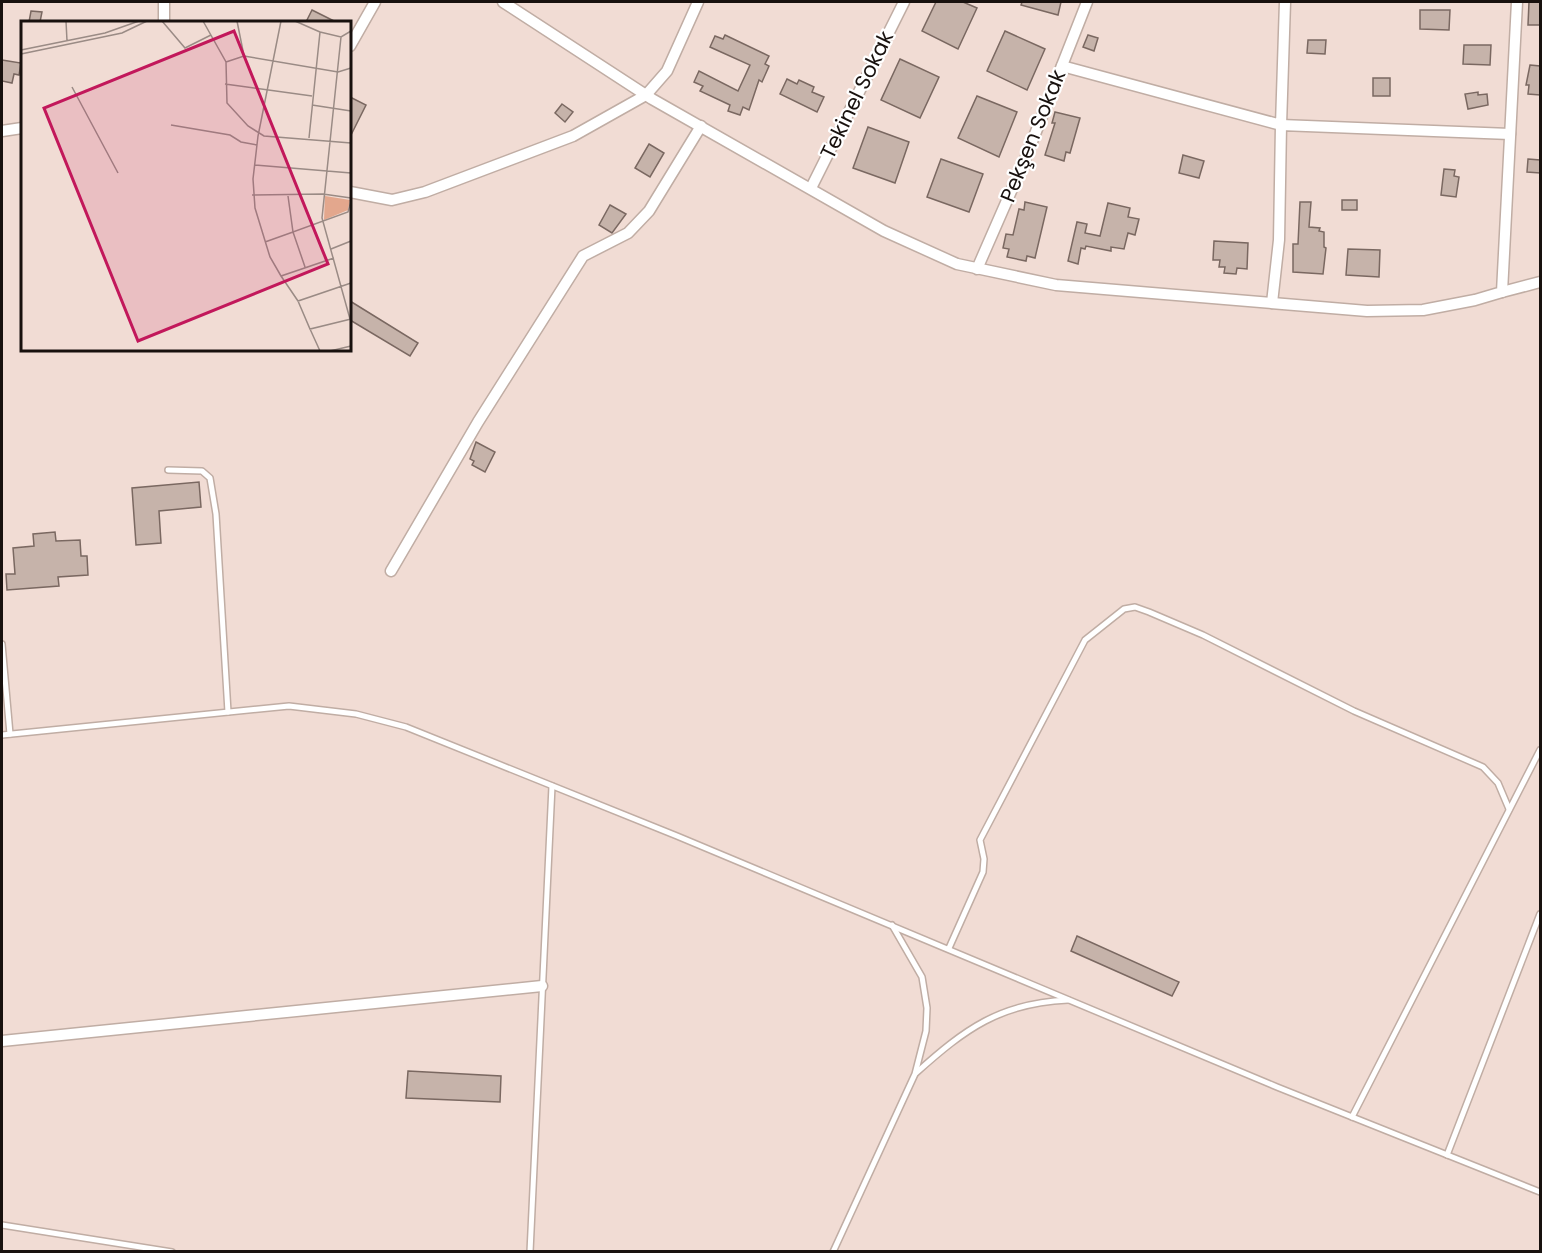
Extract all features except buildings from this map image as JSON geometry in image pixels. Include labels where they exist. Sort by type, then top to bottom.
[{"type":"street","points":[[164,2],[164,21]]},
{"type":"street","points":[[351,44],[375,2]]},
{"type":"street","points":[[503,2],[646,95],[884,231],[957,264],[1056,285],[1366,311],[1423,310],[1540,282]]},
{"type":"street","points":[[351,192],[392,200],[425,192],[573,136],[646,95],[667,71],[698,2]]},
{"type":"street","name":"Tekinel Sokak","points":[[811,188],[904,2]]},
{"type":"street","name":"Pekşen Sokak","points":[[977,269],[1087,2]]},
{"type":"street","points":[[1272,303],[1279,240],[1285,2]]},
{"type":"street","points":[[1502,292],[1517,2]]},
{"type":"street","points":[[1062,66],[1281,125],[1510,134]]},
{"type":"street","points":[[391,571],[478,422],[583,256],[628,233],[649,211],[701,126]]},
{"type":"street","points":[[2,131],[21,128]]},
{"type":"street","points":[[2,1041],[542,986]]},
{"type":"lane","points":[[168,471],[202,471],[210,478],[216,513],[228,712]]},
{"type":"lane","points":[[949,948],[983,872],[984,859],[980,840],[1056,692],[1085,640],[1124,609],[1142,610],[1203,635],[1354,711],[1483,767],[1498,783],[1509,809]]},
{"type":"lane","points":[[2,644],[10,734]]},
{"type":"lane","points":[[2,735],[289,706],[356,714],[406,727],[949,948],[1352,1117],[1540,1192]]},
{"type":"lane","points":[[1352,1117],[1540,750]]},
{"type":"lane","points":[[530,1251],[552,786]]},
{"type":"lane","points":[[1447,1155],[1540,914]]},
{"type":"lane","points":[[833,1251],[915,1074],[926,1031],[927,1008],[922,977],[892,925]]},
{"type":"lane","points":[[915,1074],[953,1039],[1002,1011],[1044,1001],[1072,1000]]},
{"type":"lane","points":[[2,1225],[172,1251]]}]
